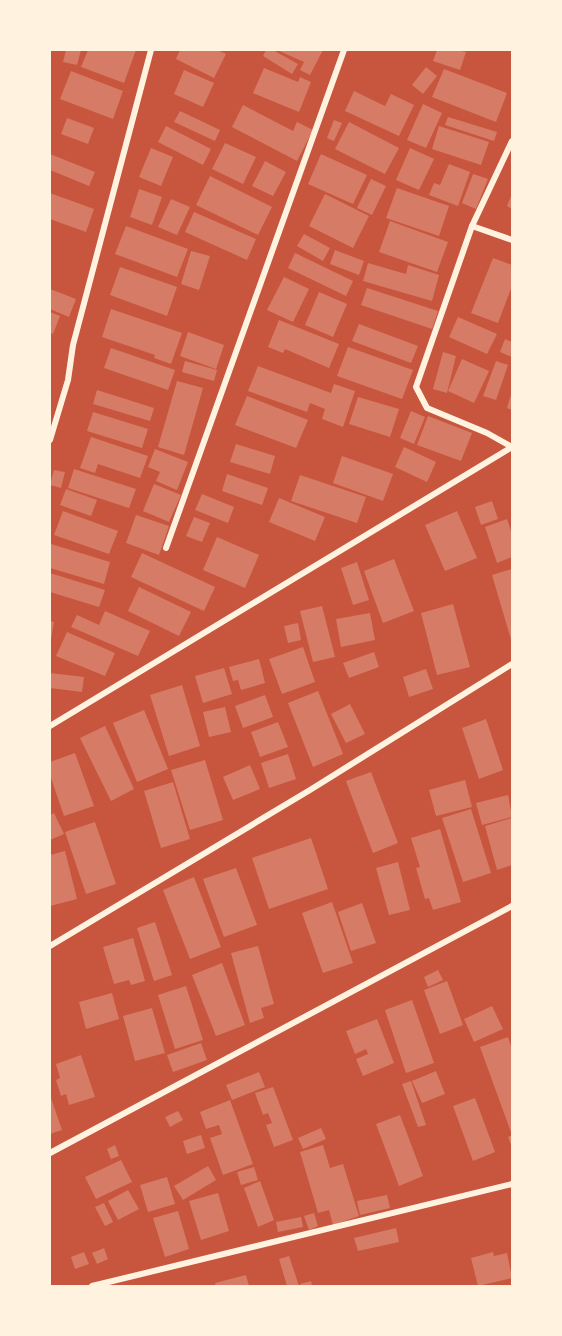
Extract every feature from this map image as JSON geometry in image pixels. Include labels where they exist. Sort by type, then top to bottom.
[{"type":"street","points":[[50,440],[68,380],[79,322],[151,50]]},
{"type":"street","points":[[166,548],[344,50]]},
{"type":"street","points":[[513,141],[472,226],[416,387],[427,408],[487,433],[513,447]]},
{"type":"street","points":[[472,226],[513,240]]},
{"type":"street","points":[[50,726],[513,447]]},
{"type":"street","points":[[50,946],[310,790],[513,664]]},
{"type":"street","points":[[50,1153],[513,906]]},
{"type":"street","points":[[92,1287],[513,1184]]},
{"type":"building","points":[[66,50],[81,50],[77,65],[63,62]]},
{"type":"building","points":[[88,50],[136,50],[124,83],[81,67]]},
{"type":"building","points":[[180,50],[217,50],[226,54],[214,78],[176,59]]},
{"type":"building","points":[[266,50],[273,50],[298,64],[292,74],[263,56]]},
{"type":"building","points":[[277,50],[323,50],[310,75],[300,70],[304,62]]},
{"type":"building","points":[[437,50],[466,52],[460,70],[433,61]]},
{"type":"building","points":[[426,67],[437,76],[423,94],[412,85]]},
{"type":"building","points":[[264,68],[298,82],[300,77],[311,82],[299,112],[253,93]]},
{"type":"building","points":[[444,69],[507,93],[496,122],[432,97]]},
{"type":"building","points":[[184,70],[214,83],[203,107],[174,94]]},
{"type":"building","points":[[71,71],[123,91],[113,119],[60,99]]},
{"type":"building","points":[[354,91],[385,106],[391,94],[414,105],[399,136],[345,111]]},
{"type":"building","points":[[423,104],[442,113],[426,148],[407,140]]},
{"type":"building","points":[[243,105],[293,131],[297,122],[313,130],[297,161],[232,127]]},
{"type":"building","points":[[180,111],[220,130],[215,141],[174,122]]},
{"type":"building","points":[[448,117],[497,132],[494,141],[445,125]]},
{"type":"building","points":[[67,118],[94,128],[88,144],[61,134]]},
{"type":"building","points":[[334,120],[342,123],[334,141],[327,138]]},
{"type":"building","points":[[349,122],[399,148],[385,174],[335,149]]},
{"type":"building","points":[[166,126],[211,149],[203,165],[158,142]]},
{"type":"building","points":[[439,126],[489,142],[481,165],[432,149]]},
{"type":"building","points":[[225,143],[256,157],[243,184],[212,169]]},
{"type":"building","points":[[151,148],[173,157],[161,186],[139,177]]},
{"type":"building","points":[[410,148],[434,159],[419,190],[396,180]]},
{"type":"building","points":[[50,154],[95,172],[89,186],[50,170]]},
{"type":"building","points":[[321,154],[367,175],[353,204],[308,184]]},
{"type":"building","points":[[265,161],[286,172],[273,196],[252,186]]},
{"type":"building","points":[[449,164],[470,172],[458,206],[429,195],[434,183],[440,185]]},
{"type":"building","points":[[473,174],[488,179],[476,209],[462,203]]},
{"type":"building","points":[[210,176],[272,207],[258,235],[196,205]]},
{"type":"building","points":[[371,179],[386,186],[372,215],[357,208]]},
{"type":"building","points":[[397,188],[449,206],[439,236],[386,218]]},
{"type":"building","points":[[139,189],[162,197],[152,225],[130,217]]},
{"type":"building","points":[[50,193],[94,209],[86,232],[50,219]]},
{"type":"building","points":[[325,194],[369,216],[353,248],[309,226]]},
{"type":"building","points":[[512,194],[512,209],[507,206]]},
{"type":"building","points":[[171,199],[190,207],[177,235],[158,227]]},
{"type":"building","points":[[194,212],[256,239],[247,260],[185,232]]},
{"type":"building","points":[[390,221],[448,242],[437,272],[379,252]]},
{"type":"building","points":[[126,226],[188,249],[177,277],[115,254]]},
{"type":"building","points":[[304,234],[330,248],[323,261],[297,246]]},
{"type":"building","points":[[335,250],[364,261],[359,275],[330,264]]},
{"type":"building","points":[[191,251],[210,256],[199,290],[181,284]]},
{"type":"building","points":[[295,253],[353,281],[346,296],[288,268]]},
{"type":"building","points":[[493,258],[512,265],[512,286],[498,323],[471,313]]},
{"type":"building","points":[[368,263],[406,274],[408,265],[439,275],[432,301],[363,281]]},
{"type":"building","points":[[120,267],[177,287],[167,316],[110,295]]},
{"type":"building","points":[[284,277],[309,289],[293,322],[267,310]]},
{"type":"building","points":[[367,288],[438,311],[432,329],[361,305]]},
{"type":"building","points":[[50,289],[76,299],[69,317],[50,309]]},
{"type":"building","points":[[319,292],[347,304],[333,337],[305,325]]},
{"type":"building","points":[[111,309],[182,333],[171,364],[154,358],[155,355],[102,337]]},
{"type":"building","points":[[50,312],[60,316],[53,334],[50,332]]},
{"type":"building","points":[[458,317],[497,334],[487,354],[449,337]]},
{"type":"building","points":[[279,320],[339,344],[329,368],[285,349],[283,353],[268,347]]},
{"type":"building","points":[[359,324],[418,346],[411,363],[352,341]]},
{"type":"building","points":[[188,332],[224,345],[216,369],[180,356]]},
{"type":"building","points":[[505,339],[512,342],[512,357],[500,352]]},
{"type":"building","points":[[348,347],[413,370],[402,399],[337,376]]},
{"type":"building","points":[[111,348],[175,370],[168,390],[104,368]]},
{"type":"building","points":[[443,352],[456,356],[447,393],[433,389]]},
{"type":"building","points":[[462,359],[489,371],[474,403],[448,391]]},
{"type":"building","points":[[185,361],[217,370],[214,381],[182,372]]},
{"type":"building","points":[[496,361],[508,365],[496,400],[483,396]]},
{"type":"building","points":[[258,366],[331,393],[334,384],[355,391],[343,427],[322,419],[325,409],[310,403],[307,412],[248,391]]},
{"type":"building","points":[[177,381],[203,388],[184,455],[158,447]]},
{"type":"building","points":[[97,390],[154,408],[150,421],[93,404]]},
{"type":"building","points":[[512,391],[512,410],[507,408]]},
{"type":"building","points":[[247,396],[308,420],[296,448],[235,425]]},
{"type":"building","points":[[358,397],[399,409],[390,437],[349,424]]},
{"type":"building","points":[[411,411],[425,417],[414,444],[400,438]]},
{"type":"building","points":[[93,412],[148,429],[142,448],[87,431]]},
{"type":"building","points":[[428,416],[472,433],[461,461],[417,445]]},
{"type":"building","points":[[91,437],[148,456],[140,478],[98,464],[95,473],[80,468]]},
{"type":"building","points":[[236,444],[275,456],[270,474],[230,462]]},
{"type":"building","points":[[404,447],[436,462],[427,482],[395,467]]},
{"type":"building","points":[[155,449],[188,462],[177,490],[156,481],[160,472],[148,467]]},
{"type":"building","points":[[342,456],[393,474],[383,501],[333,483]]},
{"type":"building","points":[[74,469],[136,489],[129,508],[68,488]]},
{"type":"building","points":[[54,470],[65,472],[61,488],[50,485]]},
{"type":"building","points":[[227,474],[268,488],[262,505],[222,491]]},
{"type":"building","points":[[300,475],[366,497],[357,523],[291,501]]},
{"type":"building","points":[[154,484],[181,495],[169,522],[143,511]]},
{"type":"building","points":[[66,489],[97,500],[91,516],[60,505]]},
{"type":"building","points":[[202,494],[234,507],[228,523],[195,510]]},
{"type":"building","points":[[279,498],[325,517],[315,541],[269,522]]},
{"type":"building","points":[[492,501],[498,519],[481,525],[475,507]]},
{"type":"building","points":[[63,511],[118,531],[109,554],[54,535]]},
{"type":"building","points":[[457,511],[477,558],[445,571],[425,525]]},
{"type":"building","points":[[136,515],[169,526],[159,555],[126,543]]},
{"type":"building","points":[[194,517],[210,523],[202,542],[186,536]]},
{"type":"building","points":[[507,519],[512,534],[512,557],[497,563],[485,527]]},
{"type":"building","points":[[217,537],[259,555],[245,588],[203,570]]},
{"type":"building","points":[[51,544],[110,562],[104,584],[50,568]]},
{"type":"building","points":[[142,553],[215,587],[204,611],[131,577]]},
{"type":"building","points":[[394,559],[414,611],[383,623],[364,571]]},
{"type":"building","points":[[357,562],[369,600],[353,605],[341,568]]},
{"type":"building","points":[[512,569],[512,643],[492,575]]},
{"type":"building","points":[[50,573],[105,590],[99,607],[50,592]]},
{"type":"building","points":[[139,587],[191,612],[179,636],[128,611]]},
{"type":"building","points":[[453,604],[470,667],[437,675],[421,613]]},
{"type":"building","points":[[322,606],[335,657],[313,662],[300,611]]},
{"type":"building","points":[[105,611],[150,631],[138,656],[71,627],[77,615],[99,625]]},
{"type":"building","points":[[370,613],[375,640],[341,647],[336,619]]},
{"type":"building","points":[[50,621],[54,622],[51,639],[50,639]]},
{"type":"building","points":[[298,623],[301,640],[288,643],[284,626]]},
{"type":"building","points":[[67,632],[115,653],[105,676],[56,656]]},
{"type":"building","points":[[303,647],[315,682],[282,694],[269,659]]},
{"type":"building","points":[[374,652],[379,667],[349,678],[343,663]]},
{"type":"building","points":[[259,659],[265,683],[241,690],[238,680],[233,681],[229,667]]},
{"type":"building","points":[[224,668],[232,694],[203,703],[195,676]]},
{"type":"building","points":[[426,669],[433,689],[409,697],[403,677]]},
{"type":"building","points":[[50,673],[84,677],[82,692],[50,688]]},
{"type":"building","points":[[182,685],[200,746],[169,756],[150,695]]},
{"type":"building","points":[[318,691],[343,754],[313,767],[288,703]]},
{"type":"building","points":[[265,695],[273,717],[243,728],[235,706]]},
{"type":"building","points":[[350,704],[365,734],[346,743],[331,714]]},
{"type":"building","points":[[225,707],[231,732],[209,737],[203,712]]},
{"type":"building","points":[[144,710],[168,769],[137,782],[113,723]]},
{"type":"building","points":[[486,719],[503,770],[479,779],[462,728]]},
{"type":"building","points":[[278,722],[288,747],[260,757],[251,732]]},
{"type":"building","points":[[105,726],[134,789],[111,801],[80,738]]},
{"type":"building","points":[[75,753],[94,806],[64,816],[50,775],[50,762]]},
{"type":"building","points":[[288,754],[296,779],[269,788],[261,763]]},
{"type":"building","points":[[205,760],[223,820],[190,830],[171,770]]},
{"type":"building","points":[[250,765],[260,789],[233,800],[223,777]]},
{"type":"building","points":[[371,772],[398,843],[373,853],[346,781]]},
{"type":"building","points":[[465,780],[472,807],[436,816],[429,790]]},
{"type":"building","points":[[173,782],[190,839],[161,848],[144,791]]},
{"type":"building","points":[[508,795],[512,817],[482,825],[476,803]]},
{"type":"building","points":[[471,809],[491,873],[463,882],[442,818]]},
{"type":"building","points":[[54,813],[64,834],[50,840],[50,815]]},
{"type":"building","points":[[512,818],[512,865],[497,870],[485,826]]},
{"type":"building","points":[[95,822],[116,884],[86,894],[65,832]]},
{"type":"building","points":[[440,829],[461,902],[433,910],[429,898],[425,899],[416,868],[420,867],[411,838]]},
{"type":"building","points":[[311,838],[328,889],[269,909],[252,858]]},
{"type":"building","points":[[65,851],[77,899],[50,906],[50,855]]},
{"type":"building","points":[[398,862],[410,910],[389,915],[376,868]]},
{"type":"building","points":[[236,868],[257,925],[224,937],[203,879]]},
{"type":"building","points":[[194,877],[221,947],[190,959],[163,890]]},
{"type":"building","points":[[332,902],[353,963],[323,973],[302,913]]},
{"type":"building","points":[[362,903],[376,943],[351,951],[338,912]]},
{"type":"building","points":[[155,922],[172,975],[154,981],[137,928]]},
{"type":"building","points":[[133,938],[145,981],[131,985],[129,980],[114,984],[103,947]]},
{"type":"building","points":[[258,946],[274,1004],[261,1008],[264,1018],[250,1023],[231,953]]},
{"type":"building","points":[[222,963],[245,1025],[216,1036],[192,975]]},
{"type":"building","points":[[438,970],[443,980],[428,987],[424,977]]},
{"type":"building","points":[[447,981],[463,1025],[440,1034],[424,990]]},
{"type":"building","points":[[186,986],[203,1040],[175,1049],[158,995]]},
{"type":"building","points":[[112,993],[119,1019],[86,1029],[79,1002]]},
{"type":"building","points":[[412,1000],[434,1063],[406,1073],[385,1010]]},
{"type":"building","points":[[492,1006],[503,1029],[474,1042],[464,1019]]},
{"type":"building","points":[[152,1008],[165,1053],[135,1061],[123,1016]]},
{"type":"building","points":[[377,1019],[394,1063],[363,1076],[356,1059],[368,1054],[366,1049],[355,1054],[346,1031]]},
{"type":"building","points":[[508,1037],[512,1050],[512,1135],[480,1047]]},
{"type":"building","points":[[201,1043],[207,1060],[173,1072],[167,1055]]},
{"type":"building","points":[[81,1055],[95,1097],[69,1105],[66,1094],[61,1096],[56,1080],[60,1078],[56,1064]]},
{"type":"building","points":[[436,1071],[445,1094],[422,1103],[412,1081]]},
{"type":"building","points":[[259,1072],[265,1087],[232,1100],[226,1085]]},
{"type":"building","points":[[411,1081],[426,1125],[418,1127],[402,1084]]},
{"type":"building","points":[[273,1087],[293,1140],[274,1147],[266,1125],[272,1123],[268,1113],[263,1115],[255,1093]]},
{"type":"building","points":[[50,1095],[62,1130],[50,1134]]},
{"type":"building","points":[[475,1098],[495,1152],[473,1161],[453,1106]]},
{"type":"building","points":[[230,1100],[253,1164],[223,1175],[210,1138],[222,1134],[219,1125],[206,1129],[200,1112]]},
{"type":"building","points":[[178,1111],[183,1120],[170,1127],[165,1117]]},
{"type":"building","points":[[400,1115],[423,1176],[399,1186],[376,1124]]},
{"type":"building","points":[[321,1128],[326,1139],[303,1149],[298,1138]]},
{"type":"building","points":[[201,1135],[205,1148],[187,1154],[183,1141]]},
{"type":"building","points":[[512,1135],[512,1148],[508,1137]]},
{"type":"building","points":[[115,1145],[119,1156],[111,1159],[107,1149]]},
{"type":"building","points":[[323,1145],[330,1168],[343,1164],[359,1216],[333,1225],[329,1210],[318,1213],[300,1152]]},
{"type":"building","points":[[121,1160],[132,1182],[96,1199],[85,1177]]},
{"type":"building","points":[[208,1166],[216,1180],[183,1200],[174,1186]]},
{"type":"building","points":[[254,1167],[258,1180],[241,1185],[237,1172]]},
{"type":"building","points":[[167,1177],[175,1204],[148,1212],[140,1185]]},
{"type":"building","points":[[260,1181],[274,1220],[258,1227],[244,1188]]},
{"type":"building","points":[[128,1190],[139,1209],[118,1220],[108,1201]]},
{"type":"building","points":[[218,1193],[229,1231],[201,1240],[189,1201]]},
{"type":"building","points":[[387,1195],[390,1208],[360,1215],[357,1201]]},
{"type":"building","points":[[104,1203],[113,1222],[105,1226],[95,1207]]},
{"type":"building","points":[[178,1211],[189,1249],[165,1257],[153,1218]]},
{"type":"building","points":[[314,1213],[318,1226],[309,1230],[304,1216]]},
{"type":"building","points":[[301,1217],[303,1227],[278,1232],[276,1222]]},
{"type":"building","points":[[396,1228],[399,1242],[358,1251],[354,1238]]},
{"type":"building","points":[[104,1248],[108,1259],[97,1264],[92,1253]]},
{"type":"building","points":[[84,1252],[89,1264],[75,1269],[71,1257]]},
{"type":"building","points":[[493,1252],[494,1256],[507,1253],[512,1278],[478,1286],[471,1258]]},
{"type":"building","points":[[289,1256],[299,1286],[287,1286],[279,1259]]},
{"type":"building","points":[[246,1275],[249,1286],[216,1286],[215,1283]]},
{"type":"building","points":[[311,1281],[312,1286],[301,1286],[300,1284]]}]
